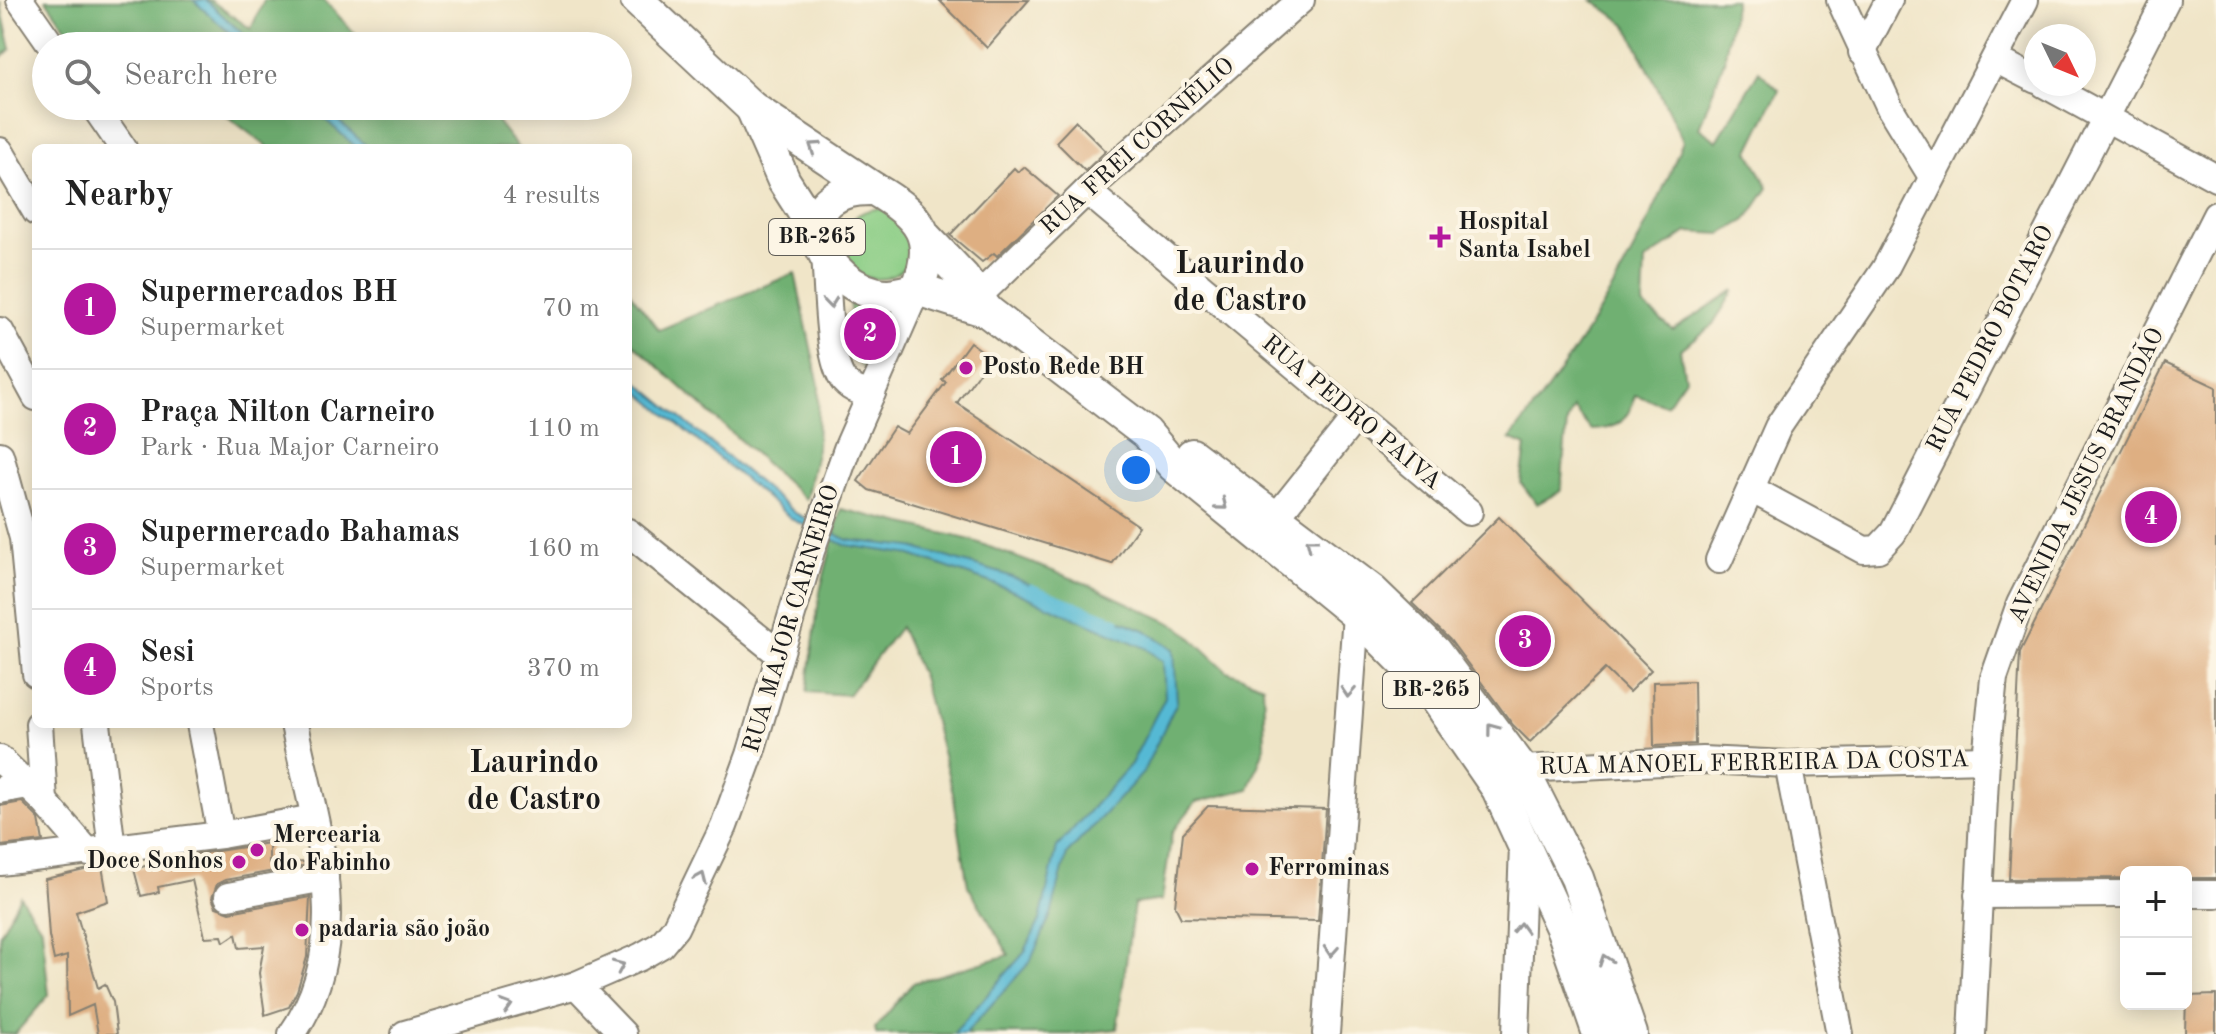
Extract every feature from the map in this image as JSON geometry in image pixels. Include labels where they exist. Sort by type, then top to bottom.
[{"type":"main road","name":"BR-265","points":[[637,0],[752,108],[909,213],[926,238],[978,293],[1146,433],[1173,465],[1356,614],[1424,682],[1498,789],[1563,930],[1599,1034]]},
{"type":"main road","name":"BR-265","points":[[752,108],[784,181],[843,274],[873,293],[893,295],[917,289],[978,293]]},
{"type":"main road","name":"BR-265","points":[[821,243],[821,212],[836,195],[849,190],[874,189]]},
{"type":"main road","points":[[917,289],[928,264],[926,238]]},
{"type":"main road","name":"BR-265","points":[[1146,433],[1183,449],[1277,516],[1372,591],[1435,652],[1522,769],[1577,878],[1631,1034]]},
{"type":"street","points":[[20,0],[42,32]]},
{"type":"street","name":"RUA FREI CORNÉLIO","points":[[978,293],[1301,0]]},
{"type":"street","points":[[1840,0],[1890,108],[1931,175]]},
{"type":"street","points":[[1862,52],[1889,0]]},
{"type":"street","points":[[1719,560],[1778,427],[1885,269],[1931,175],[2025,0]]},
{"type":"street","name":"RUA PEDRO BOTARO","points":[[1751,489],[1864,550],[1878,549],[1893,533],[2166,0]]},
{"type":"street","points":[[1995,59],[2024,74]]},
{"type":"street","points":[[2068,96],[2216,178]]},
{"type":"street","points":[[104,120],[120,144]]},
{"type":"street","points":[[0,151],[32,205]]},
{"type":"street","name":"RUA PEDRO PAIVA","points":[[1087,191],[1469,512]]},
{"type":"street","name":"AVENIDA JESUS BRANDÃO","points":[[1972,1034],[1986,759],[1994,678],[2020,604],[2216,215]]},
{"type":"street","points":[[821,243],[836,365],[848,384],[860,392],[872,393]]},
{"type":"street","name":"RUA MAJOR CARNEIRO","points":[[576,985],[661,945],[686,910],[724,826],[750,755],[825,510],[917,289]]},
{"type":"street","points":[[0,331],[32,390]]},
{"type":"street","points":[[1277,516],[1356,417]]},
{"type":"street","points":[[0,455],[23,538],[32,632]]},
{"type":"street","points":[[632,535],[779,654]]},
{"type":"street","points":[[1326,1034],[1356,614]]},
{"type":"street","points":[[36,793],[39,728]]},
{"type":"street","points":[[97,728],[101,851]]},
{"type":"street","points":[[201,728],[221,835]]},
{"type":"street","points":[[292,1034],[316,988],[329,941],[325,878],[297,728]]},
{"type":"street","points":[[0,759],[101,851]]},
{"type":"street","name":"RUA MANOEL FERREIRA DA COSTA","points":[[1522,769],[1702,760],[1788,764],[1986,759]]},
{"type":"street","points":[[1788,764],[1840,1034]]},
{"type":"street","points":[[0,790],[36,793]]},
{"type":"street","points":[[0,862],[221,835],[314,818]]},
{"type":"street","points":[[1516,1034],[1523,841]]},
{"type":"street","points":[[228,896],[325,878]]},
{"type":"street","points":[[1978,895],[2120,894]]},
{"type":"street","points":[[2192,894],[2216,894]]},
{"type":"street","points":[[405,1034],[443,1030],[576,985],[623,1034]]},
{"type":"green space","points":[[46,0],[210,0],[251,29],[264,0],[324,0],[353,32],[69,32]]},
{"type":"green space","points":[[1592,0],[1735,0],[1724,61],[1699,128],[1717,141],[1759,71],[1779,90],[1749,151],[1768,188],[1746,220],[1722,234],[1687,232],[1645,261],[1643,305],[1673,330],[1734,290],[1713,325],[1680,350],[1685,378],[1666,405],[1635,395],[1625,417],[1609,428],[1591,430],[1573,408],[1567,422],[1561,491],[1537,504],[1521,483],[1526,446],[1510,439],[1562,369],[1608,297],[1648,221],[1683,141],[1627,25]]},
{"type":"green space","points":[[0,1],[11,49],[0,58]]},
{"type":"green space","points":[[232,120],[496,120],[515,144],[264,144]]},
{"type":"green space","points":[[885,209],[907,224],[913,244],[911,258],[903,269],[892,277],[871,279],[853,269],[845,258],[843,237],[853,219],[864,211]]},
{"type":"green space","points":[[795,273],[819,385],[817,448],[806,500],[632,343],[632,295],[659,330]]},
{"type":"green space","points":[[850,297],[897,311],[871,365],[862,367],[852,352]]},
{"type":"green space","points":[[841,509],[971,540],[1087,584],[1180,627],[1227,671],[1263,685],[1265,746],[1249,789],[1196,802],[1172,832],[1162,900],[1134,904],[1117,1029],[1070,1034],[876,1034],[875,1028],[913,983],[1009,955],[968,886],[953,793],[922,677],[900,627],[848,695],[807,692],[820,591]]},
{"type":"green space","points":[[20,896],[42,929],[49,995],[15,1034],[0,1034],[0,934]]},
{"type":"water","points":[[193,0],[206,0],[241,32],[228,32]]},
{"type":"water","points":[[326,120],[338,120],[365,144],[353,144]]},
{"type":"water","points":[[632,377],[795,513],[847,540],[912,547],[1004,574],[1147,631],[1174,649],[1177,702],[1142,774],[1067,854],[1051,915],[1030,962],[965,1034],[953,1034],[1024,953],[1040,920],[1057,847],[1131,764],[1165,697],[1163,662],[1146,648],[1006,588],[911,555],[845,545],[793,520],[632,386]]},
{"type":"building","points":[[939,0],[1029,0],[987,48]]},
{"type":"building","points":[[1076,121],[1106,151],[1085,171],[1056,142]]},
{"type":"building","points":[[1024,167],[1058,196],[997,256],[994,253],[982,262],[950,235],[1014,168],[1018,172]]},
{"type":"building","points":[[970,342],[990,357],[957,403],[1139,526],[1112,564],[869,490],[858,481],[894,427],[907,434],[946,382],[942,380]]},
{"type":"building","points":[[2165,363],[2216,387],[2216,878],[2192,878],[2192,866],[2120,866],[2120,878],[2009,879],[2020,652]]},
{"type":"building","points":[[1499,517],[1651,670],[1629,692],[1605,669],[1530,742],[1513,725],[1450,640],[1412,603]]},
{"type":"building","points":[[1694,681],[1695,744],[1654,746],[1653,682]]},
{"type":"building","points":[[22,802],[39,819],[43,841],[1,846],[0,806]]},
{"type":"building","name":"Ferrominas","points":[[1208,806],[1326,809],[1318,921],[1181,918],[1175,906],[1183,833]]},
{"type":"building","points":[[269,843],[269,864],[306,862],[307,865],[225,880],[217,884],[212,898],[216,907],[230,912],[310,897],[307,957],[297,991],[289,1007],[265,1015],[259,973],[264,946],[239,948],[236,934],[224,942],[222,936],[205,937],[192,880],[158,887],[159,892],[141,896],[134,869],[179,857]]},
{"type":"building","points":[[102,866],[108,901],[76,912],[98,988],[105,984],[113,1002],[117,1034],[98,1034],[93,1005],[68,1016],[67,956],[54,960],[49,936],[45,879]]},
{"type":"building","points":[[2216,995],[2216,1034],[2185,1034],[2186,1010],[2192,1010],[2192,996]]},
{"type":"waterway","points":[[1031,586],[1118,620]]},
{"type":"place","name":"Hospital Santa Isabel","points":[[1440,237]]},
{"type":"place","name":"Praça Nilton Carneiro","points":[[870,334]]},
{"type":"place","name":"Posto Rede BH","points":[[966,368]]},
{"type":"place","name":"Supermercados BH","points":[[956,457]]},
{"type":"place","name":"Sesi","points":[[2151,517]]},
{"type":"place","name":"Supermercado Bahamas","points":[[1525,641]]},
{"type":"place","name":"Mercearia do Fabinho","points":[[257,850]]},
{"type":"place","name":"Doce Sonhos","points":[[239,862]]},
{"type":"place","name":"Ferrominas","points":[[1252,869]]},
{"type":"place","name":"padaria são joão","points":[[302,930]]},
{"type":"district","name":"Laurindo de Castro","points":[[1240,284]]},
{"type":"district","name":"Laurindo de Castro","points":[[534,782]]}]
